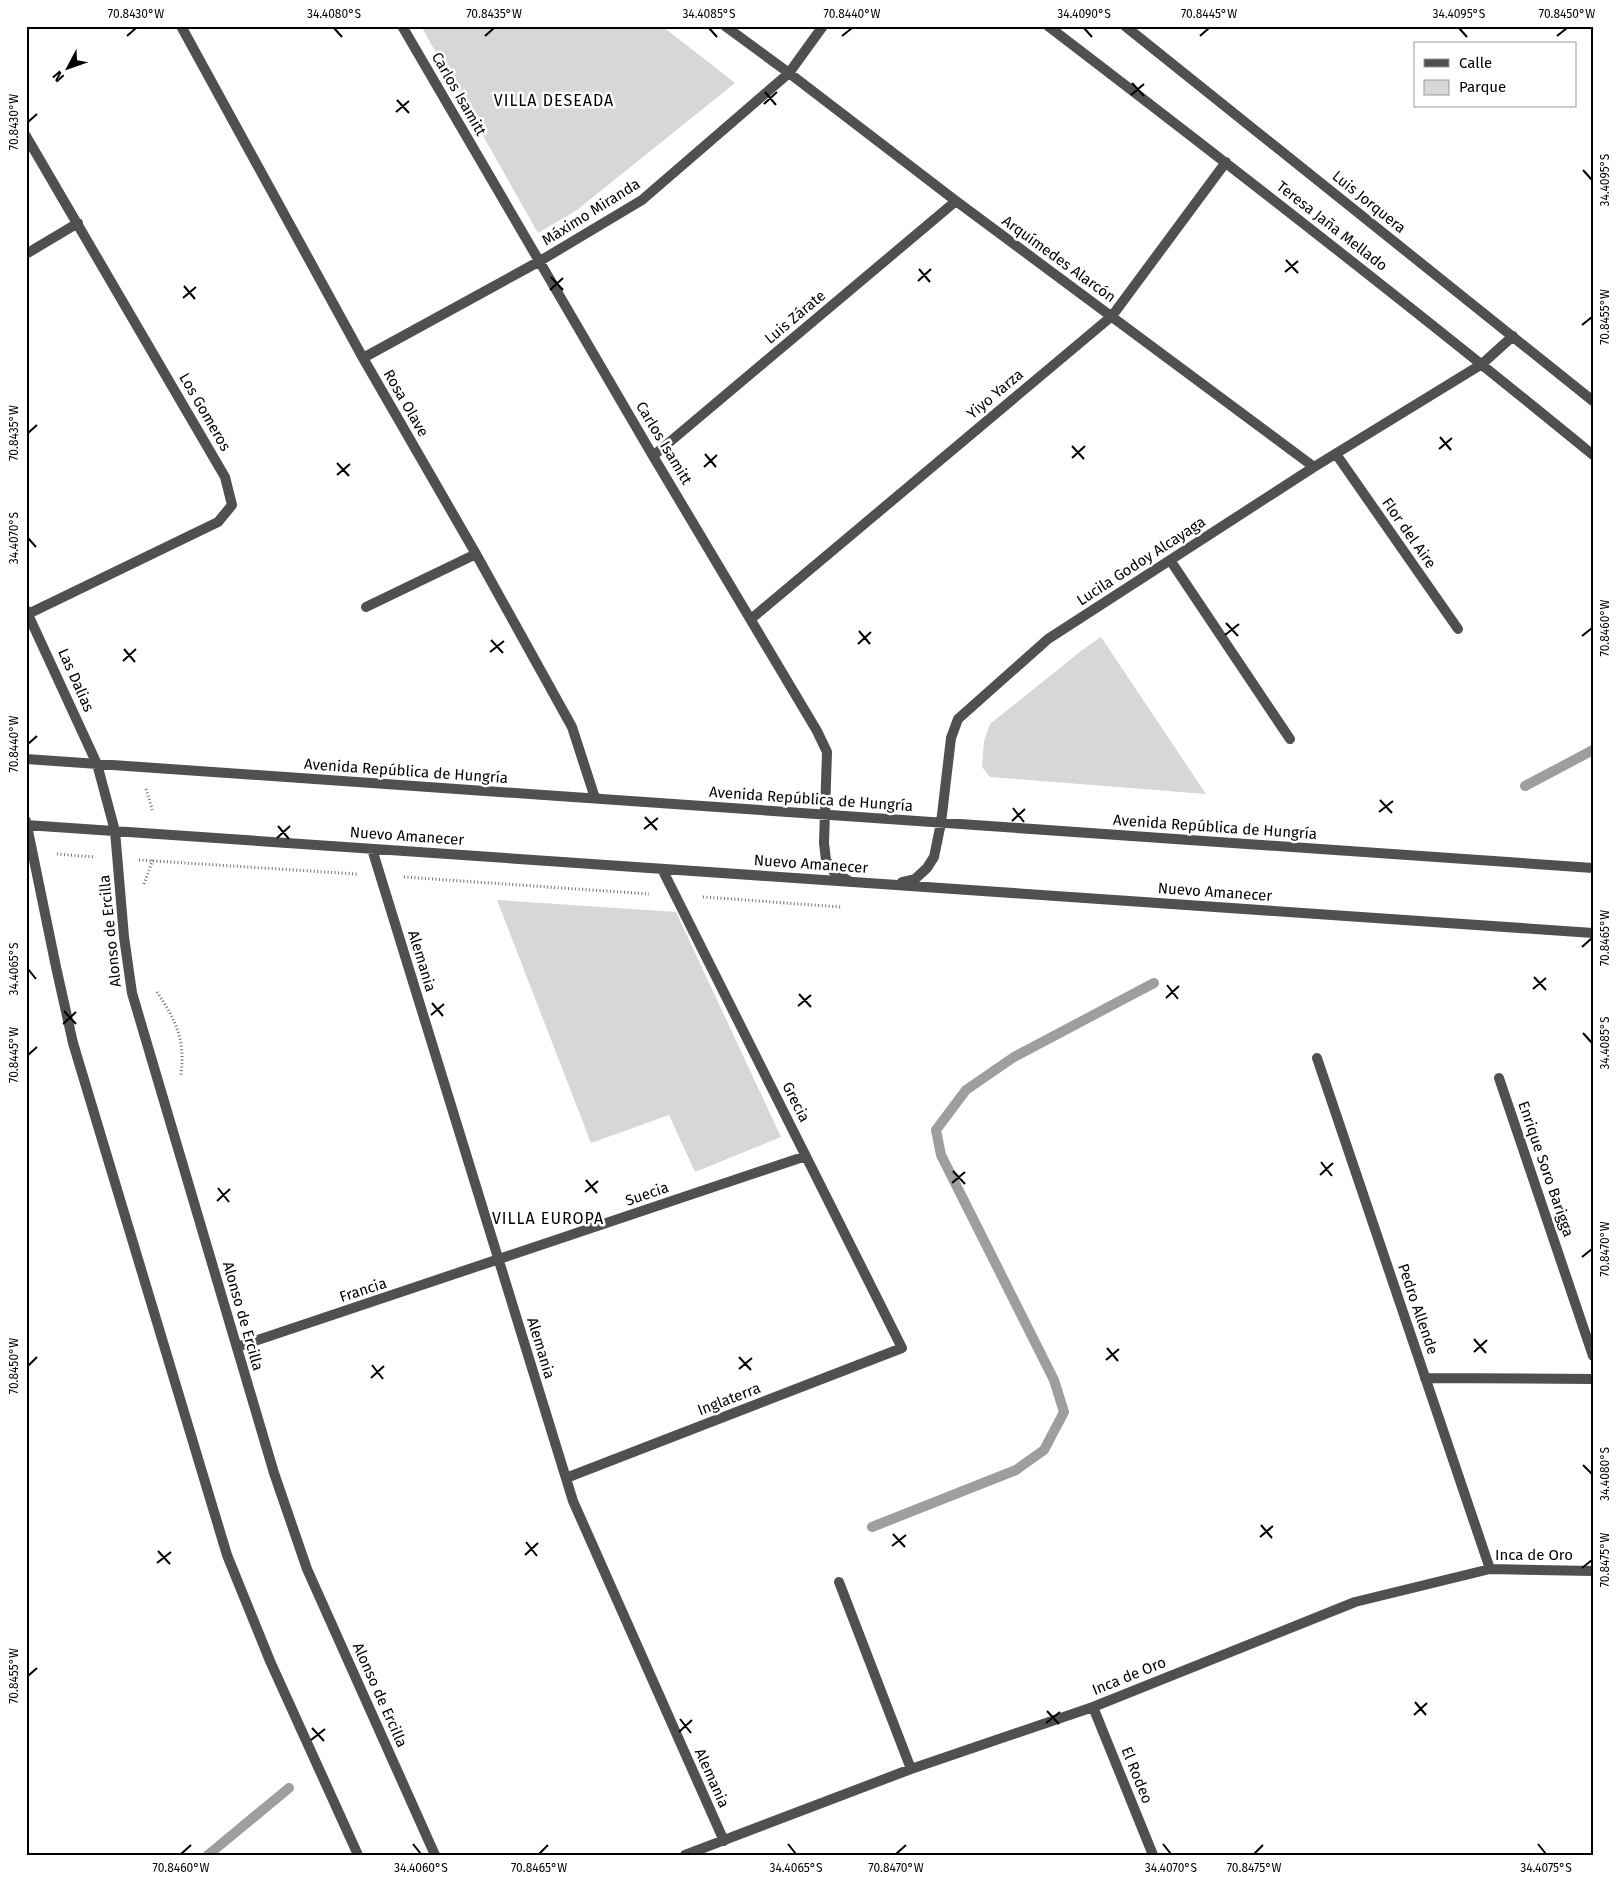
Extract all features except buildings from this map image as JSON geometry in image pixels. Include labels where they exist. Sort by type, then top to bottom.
[{"type":"street","name":"Rosa Olave","points":[[181,26],[363,358],[476,554],[572,727],[595,798]]},
{"type":"street","name":"Carlos Isamitt","points":[[402,26],[653,456],[817,731],[828,752],[824,843],[826,860],[833,871],[851,882]]},
{"type":"street","name":"Arquímedes Alarcón","points":[[725,26],[956,201],[1314,467]]},
{"type":"street","name":"Máximo Miranda","points":[[363,358],[540,261],[642,200],[789,73],[823,26]]},
{"type":"street","name":"Teresa Jaña Mellado","points":[[1048,26],[1226,162],[1482,364],[1593,455]]},
{"type":"street","name":"Luis Jorquera","points":[[1125,26],[1593,401]]},
{"type":"street","name":"Los Gomeros","points":[[26,136],[225,477],[232,505],[218,522],[27,612]]},
{"type":"street","name":"Yiyo Yarza","points":[[751,618],[1112,316],[1226,162]]},
{"type":"street","name":"Luis Zárate","points":[[653,456],[956,201]]},
{"type":"street","points":[[26,254],[78,223]]},
{"type":"street","name":"Lucila Godoy Alcayaga","points":[[891,885],[915,879],[927,868],[934,857],[941,822],[951,738],[958,719],[1048,639],[1314,467],[1482,364],[1513,336]]},
{"type":"street","name":"Flor del Aire","points":[[1336,454],[1458,629]]},
{"type":"street","points":[[366,607],[476,554]]},
{"type":"street","points":[[1170,560],[1290,739]]},
{"type":"street","name":"Las Dalias","points":[[27,612],[97,764]]},
{"type":"street","name":"Avenida República de Hungría","points":[[26,759],[1593,868]]},
{"type":"street","name":"Alonso de Ercilla","points":[[97,764],[115,832],[124,938],[132,993],[274,1473],[307,1569],[435,1855]]},
{"type":"street","points":[[27,824],[73,1044],[227,1556],[270,1661],[358,1855]]},
{"type":"street","name":"Nuevo Amanecer","points":[[27,824],[115,832],[1593,933]]},
{"type":"street","name":"Alemania","points":[[372,849],[573,1501],[724,1841]]},
{"type":"street","name":"Grecia","points":[[662,869],[902,1348]]},
{"type":"street","name":"Pedro Allende","points":[[1317,1058],[1490,1570]]},
{"type":"street","name":"Enrique Soro Barigga","points":[[1499,1078],[1593,1356]]},
{"type":"street","name":"Suecia","points":[[498,1260],[806,1156]]},
{"type":"street","name":"Francia","points":[[237,1348],[498,1260]]},
{"type":"street","name":"Inglaterra","points":[[566,1478],[902,1348]]},
{"type":"street","points":[[1425,1378],[1593,1379]]},
{"type":"street","name":"Inca de Oro","points":[[685,1855],[911,1769],[1094,1707],[1355,1602],[1490,1570],[1593,1571]]},
{"type":"street","points":[[839,1582],[911,1769]]},
{"type":"street","name":"El Rodeo","points":[[1094,1707],[1152,1855]]},
{"type":"path","points":[[33,852],[845,907]]},
{"type":"green space","points":[[421,26],[662,26],[735,83],[577,210],[538,233]]},
{"type":"green space","points":[[1101,637],[1206,794],[990,777],[982,767],[984,741],[990,724]]},
{"type":"green space","points":[[497,900],[676,912],[781,1137],[695,1172],[669,1115],[591,1143]]},
{"type":"waterway","points":[[1525,786],[1593,750]]},
{"type":"waterway","points":[[872,1527],[1016,1470],[1044,1450],[1064,1412],[1054,1380],[941,1155],[936,1130],[966,1090],[1014,1057],[1154,983]]},
{"type":"waterway","points":[[208,1855],[289,1788]]},
{"type":"district","name":"VILLA DESEADA","points":[[554,100]]},
{"type":"district","name":"VILLA EUROPA","points":[[548,1218]]}]
